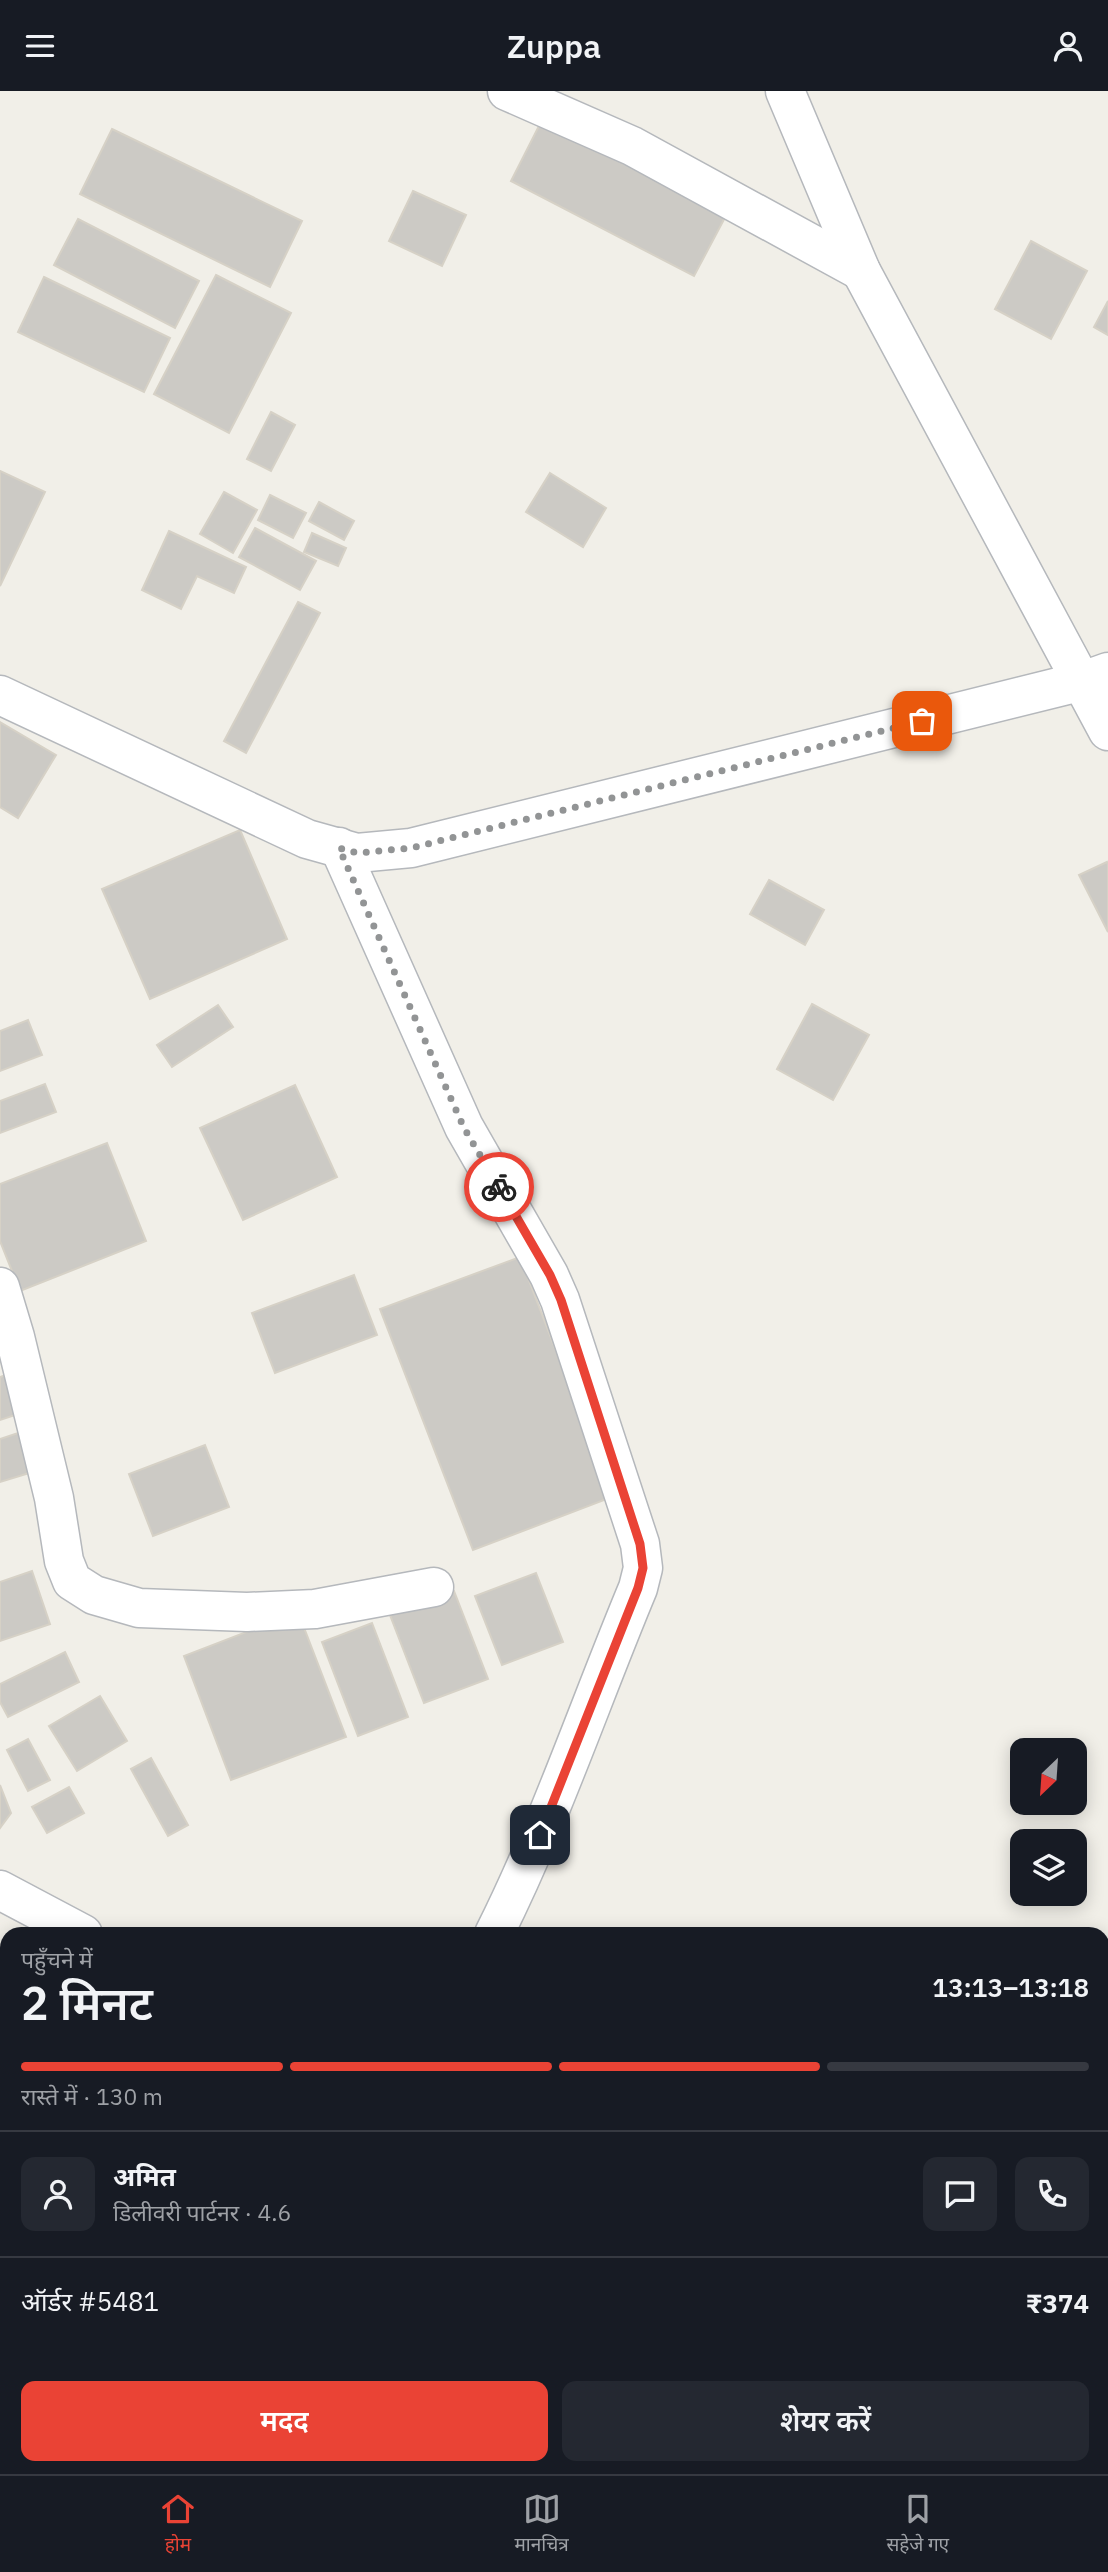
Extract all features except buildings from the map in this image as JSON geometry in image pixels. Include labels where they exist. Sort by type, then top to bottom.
[{"type":"street","points":[[507,91],[632,146],[861,271]]},
{"type":"street","points":[[785,91],[861,271],[1095,677],[1108,731]]},
{"type":"street","points":[[0,695],[307,839],[357,853],[411,848],[1095,677]]},
{"type":"street","points":[[339,848],[464,1128],[550,1275],[561,1300],[640,1544],[643,1568],[638,1588],[560,1786],[497,1927]]},
{"type":"street","points":[[0,1287],[15,1337],[54,1498],[64,1561],[72,1581],[94,1595],[139,1608],[247,1612],[315,1609],[434,1587]]},
{"type":"street","points":[[0,1890],[70,1927]]},
{"type":"way so far","points":[[499,1187],[464,1128],[339,848],[357,853],[411,848],[922,721]]},
{"type":"route","points":[[499,1187],[550,1275],[561,1300],[629,1506],[640,1544],[643,1568],[638,1588],[540,1835]]}]
